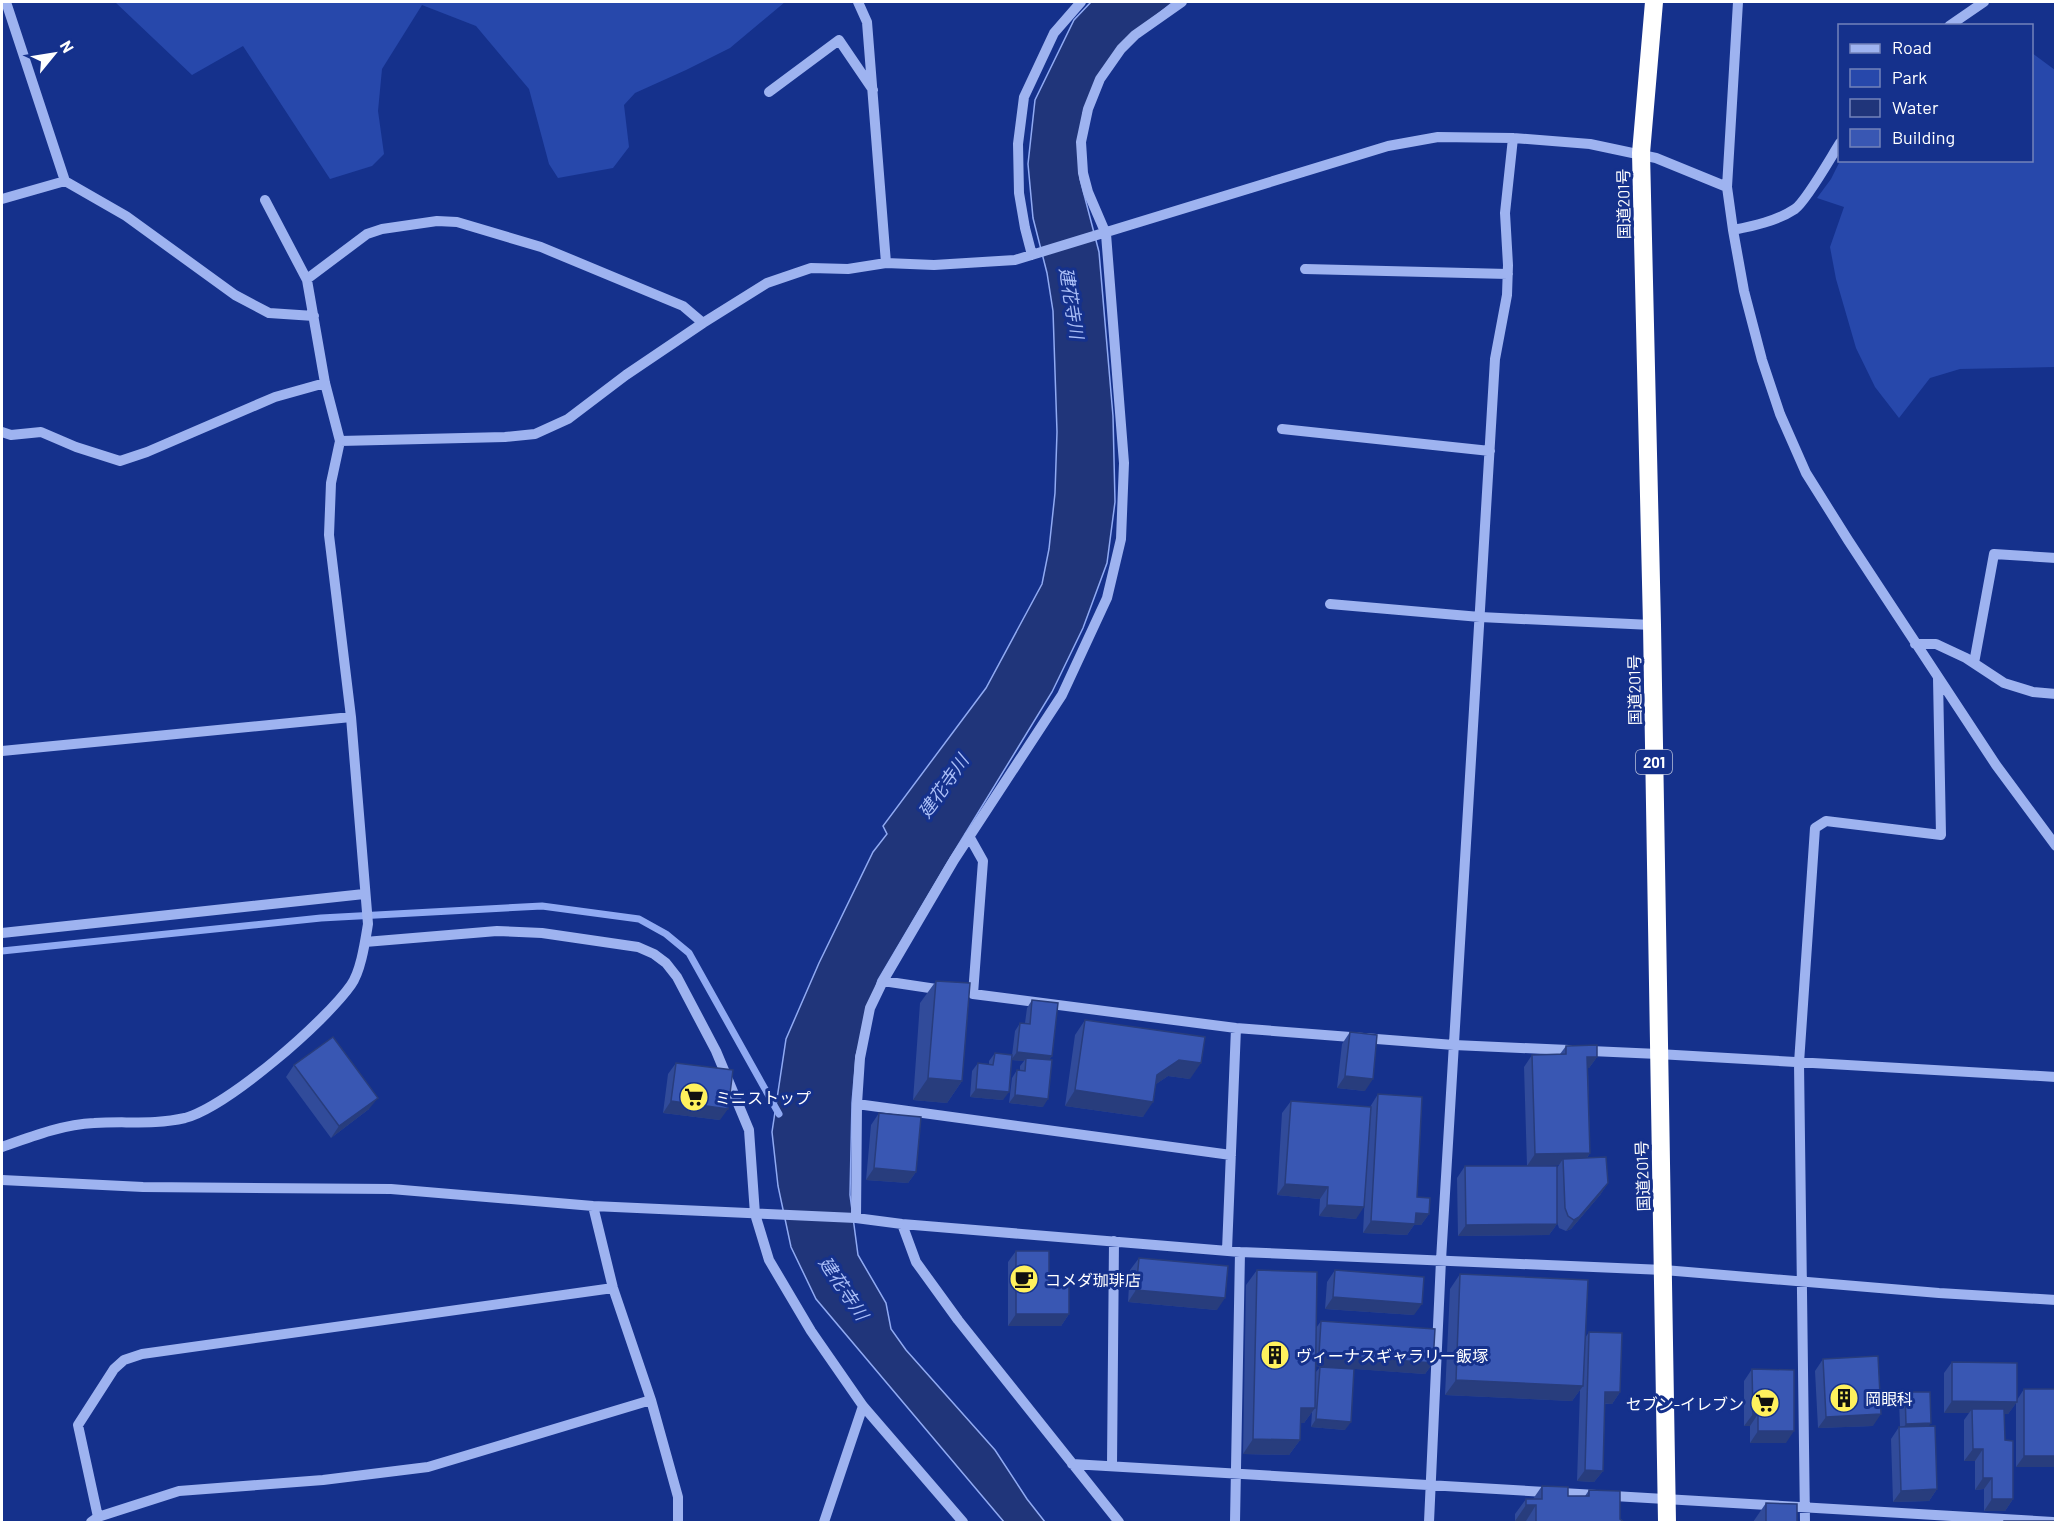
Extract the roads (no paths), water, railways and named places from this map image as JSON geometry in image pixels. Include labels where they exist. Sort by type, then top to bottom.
[{"type":"highway","name":"国道201号","points":[[1654,2],[1641,153],[1652,625],[1667,1522]]},
{"type":"street","points":[[6,2],[65,181],[126,216],[235,295],[269,313],[314,316]]},
{"type":"street","points":[[858,2],[867,22],[886,263]]},
{"type":"street","points":[[1035,254],[1025,228],[1019,193],[1018,144],[1024,97],[1054,33],[1081,2]]},
{"type":"street","points":[[856,1218],[857,1104],[860,1058],[870,1008],[883,981],[969,836],[1062,695],[1107,598],[1121,539],[1124,464],[1102,235],[1083,173],[1081,142],[1088,110],[1100,79],[1121,49],[1135,35],[1182,2]]},
{"type":"street","points":[[1738,2],[1727,187],[1732,230],[1744,291],[1762,360],[1789,433],[1806,473],[1915,644],[1996,765],[2055,846]]},
{"type":"street","points":[[1952,24],[1984,2]]},
{"type":"street","points":[[769,92],[839,40],[873,90]]},
{"type":"street","points":[[340,441],[505,437],[535,434],[568,419],[626,375],[767,283],[811,268],[848,268],[886,263],[934,265],[1015,260],[1388,146],[1438,136],[1513,138],[1590,144],[1641,153],[1727,187]]},
{"type":"street","points":[[1429,1522],[1441,1260],[1495,359],[1507,295],[1505,213],[1513,138]]},
{"type":"street","points":[[1732,230],[1761,224],[1796,208],[1838,145]]},
{"type":"street","points":[[2,199],[65,181]]},
{"type":"street","points":[[2,1147],[35,1134],[92,1123],[163,1123],[189,1117],[217,1103],[258,1073],[318,1023],[352,984],[365,942],[368,924],[351,717],[329,535],[331,483],[340,441],[325,383],[307,279],[265,200]]},
{"type":"street","points":[[307,279],[367,234],[381,229],[437,221],[458,222],[541,247],[683,306],[703,323]]},
{"type":"street","points":[[1305,269],[1508,274]]},
{"type":"street","points":[[2,432],[11,435],[42,432],[76,447],[120,461],[147,452],[275,397],[325,383]]},
{"type":"street","points":[[1282,429],[1490,451]]},
{"type":"street","points":[[1974,663],[1994,554],[2055,558]]},
{"type":"street","points":[[1330,604],[1480,617],[1652,625]]},
{"type":"street","points":[[1915,644],[1936,644],[1974,663],[2004,683],[2033,692],[2055,694]]},
{"type":"street","points":[[1805,1522],[1799,1063],[1815,828],[1826,821],[1941,835],[1938,678]]},
{"type":"street","points":[[2,751],[351,717]]},
{"type":"street","points":[[962,993],[983,861],[969,836]]},
{"type":"street","points":[[2,933],[364,894]]},
{"type":"street","points":[[365,942],[497,931],[542,933],[638,947],[654,954],[666,963],[677,977],[716,1051],[749,1130],[755,1214],[769,1260],[811,1331],[863,1406],[963,1522]]},
{"type":"street","points":[[883,981],[1236,1028],[1454,1046],[1658,1054],[2055,1077]]},
{"type":"street","points":[[1227,1250],[1236,1028]]},
{"type":"street","points":[[857,1104],[1231,1155]]},
{"type":"street","points":[[2,1180],[143,1187],[391,1189],[593,1206],[856,1218],[902,1224],[1240,1251],[1664,1270],[1939,1293],[2055,1300]]},
{"type":"street","points":[[593,1206],[613,1288],[651,1400],[678,1497],[678,1522]]},
{"type":"street","points":[[902,1224],[916,1262],[958,1320],[1119,1522]]},
{"type":"street","points":[[1112,1466],[1114,1241]]},
{"type":"street","points":[[1235,1522],[1240,1251]]},
{"type":"street","points":[[613,1288],[165,1350],[124,1360],[114,1369],[78,1425],[95,1520],[178,1491],[323,1480],[428,1467],[651,1400]]},
{"type":"street","points":[[824,1522],[863,1406]]},
{"type":"street","points":[[1072,1464],[2054,1522]]},
{"type":"water","name":"建花寺川","points":[[1091,2],[1173,2],[1127,39],[1083,113],[1080,179],[1099,252],[1113,416],[1115,502],[1107,563],[1083,628],[1052,692],[878,980],[856,1056],[852,1103],[850,1195],[858,1255],[886,1303],[891,1329],[906,1350],[995,1450],[1045,1522],[1004,1522],[816,1299],[791,1247],[778,1186],[772,1132],[786,1039],[819,963],[873,852],[887,834],[883,826],[986,688],[1042,584],[1049,549],[1055,493],[1057,432],[1053,311],[1047,273],[1033,218],[1028,164],[1035,100],[1074,20]]},
{"type":"waterway","points":[[2,951],[321,918],[542,906],[639,919],[666,934],[689,953],[779,1114]]},
{"type":"place","name":"ミニストップ","points":[[694,1097]]},
{"type":"place","name":"コメダ珈琲店","points":[[1024,1279]]},
{"type":"place","name":"ヴィーナスギャラリー飯塚","points":[[1275,1355]]},
{"type":"place","name":"岡眼科","points":[[1844,1398]]},
{"type":"place","name":"セブン-イレブン","points":[[1765,1403]]}]
